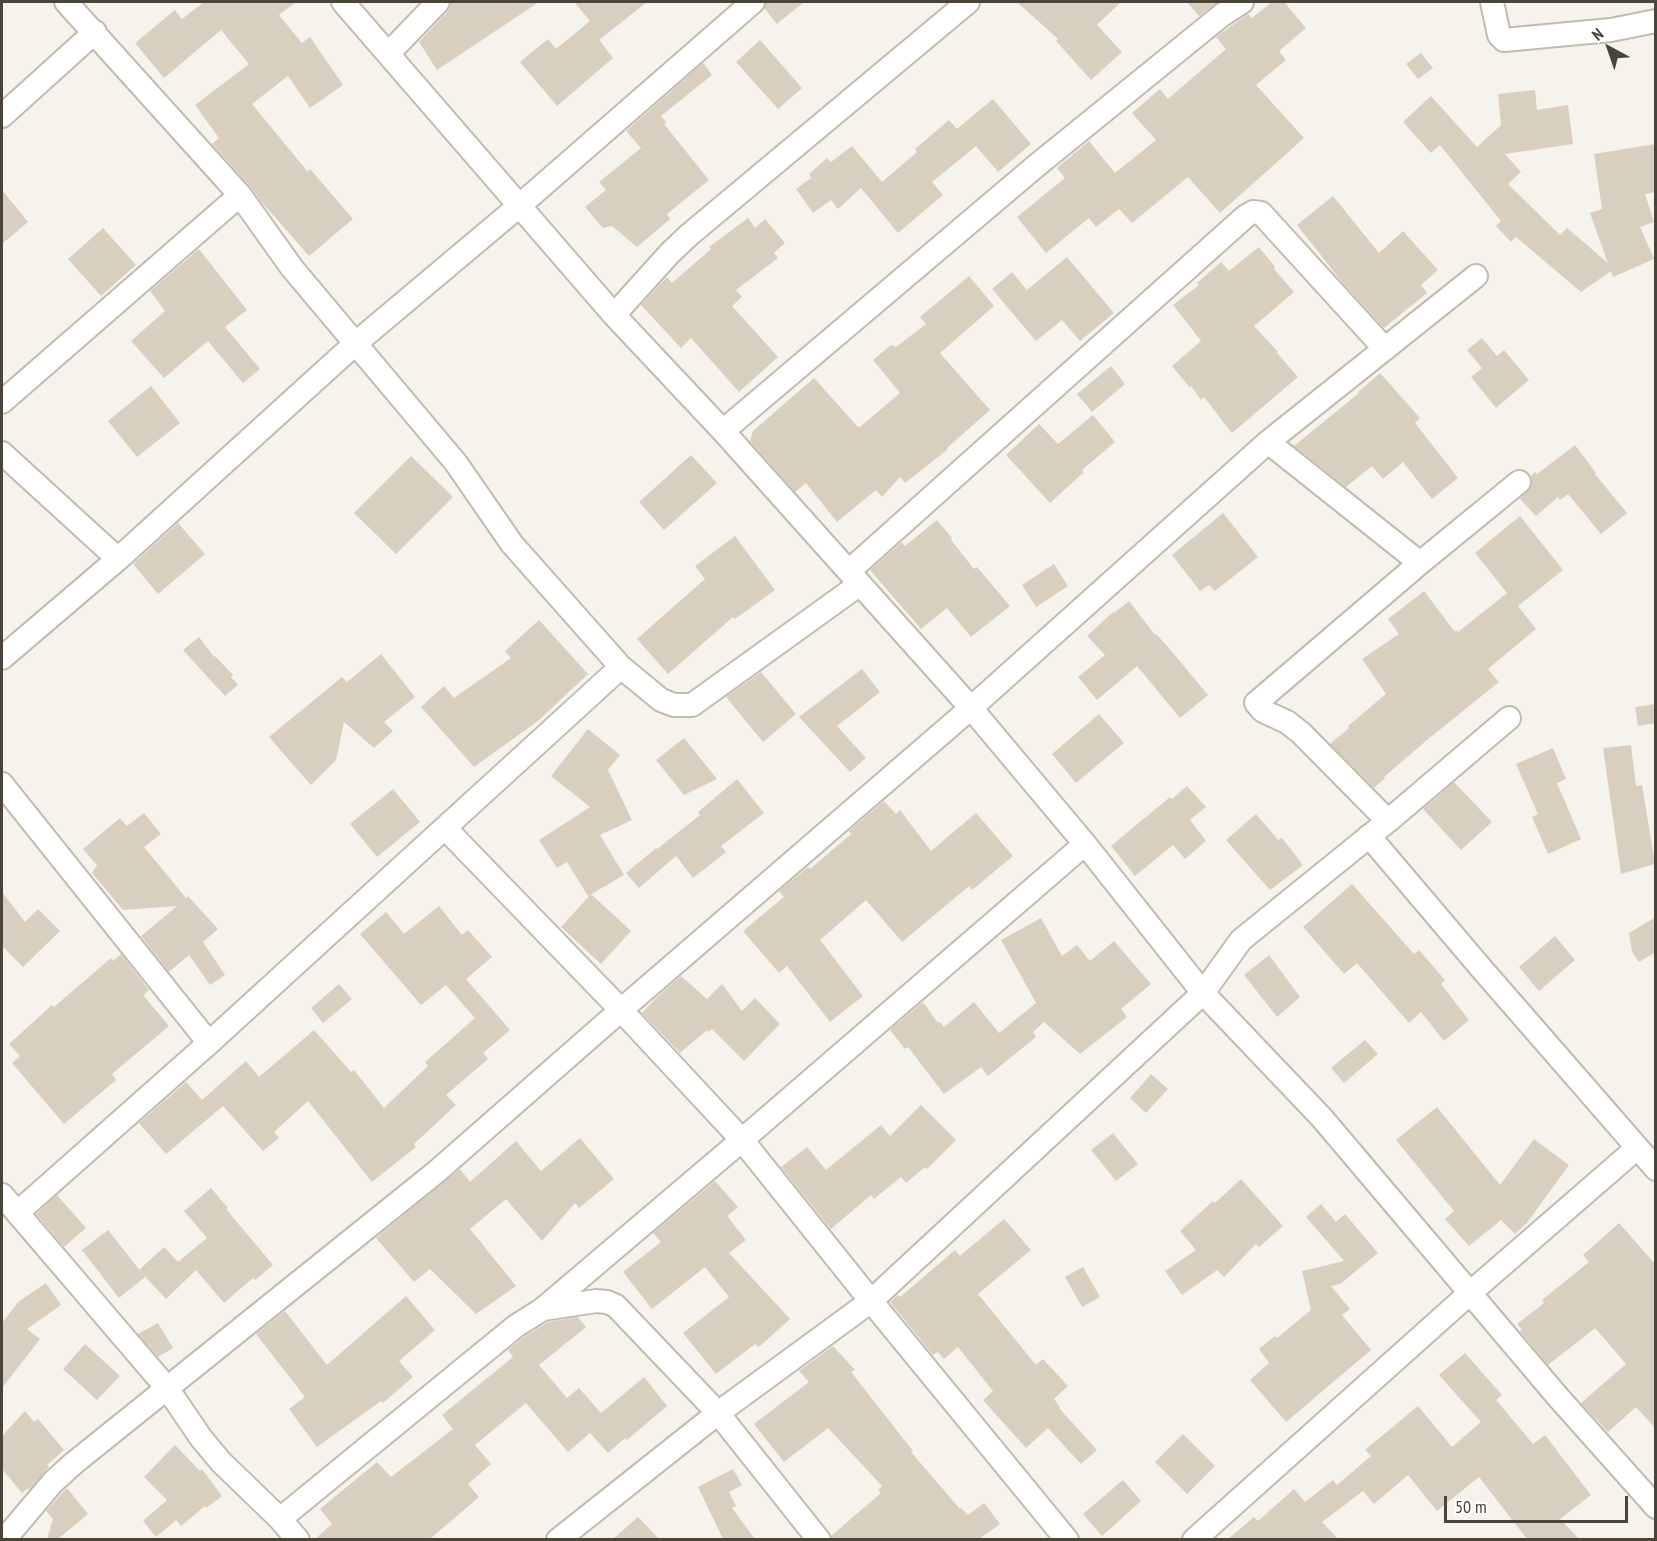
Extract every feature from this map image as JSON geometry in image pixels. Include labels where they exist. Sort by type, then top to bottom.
[{"type":"street","points":[[66,2],[240,195],[292,268],[456,463],[512,544],[621,667],[661,700],[674,705],[692,705],[854,577],[1253,212],[1262,213],[1385,349]]},
{"type":"street","points":[[343,2],[614,315],[723,431],[971,708],[1085,844],[1203,993],[1322,1118],[1558,1398],[1656,1508]]},
{"type":"street","points":[[388,54],[438,2]]},
{"type":"street","points":[[2,658],[118,559],[356,343],[519,206],[753,2]]},
{"type":"street","points":[[614,315],[689,235],[968,2]]},
{"type":"street","points":[[723,431],[1036,166],[1222,15],[1242,2]]},
{"type":"street","points":[[1492,2],[1499,35],[1504,40],[1611,30],[1656,21]]},
{"type":"street","points":[[2,116],[95,32]]},
{"type":"street","points":[[2,402],[240,195]]},
{"type":"street","points":[[4,1539],[53,1482],[435,1173],[971,708],[1268,442],[1476,276]]},
{"type":"street","points":[[1268,442],[1420,563]]},
{"type":"street","points":[[2,453],[118,559]]},
{"type":"street","points":[[1388,821],[1301,733],[1287,722],[1263,711],[1256,703],[1519,482]]},
{"type":"street","points":[[17,1213],[209,1043],[621,667]]},
{"type":"street","points":[[558,1539],[718,1413],[871,1301],[1203,993],[1241,940],[1388,821],[1509,718]]},
{"type":"street","points":[[2,784],[209,1043]]},
{"type":"street","points":[[445,828],[621,1010],[742,1140],[1067,1539]]},
{"type":"street","points":[[1369,836],[1473,960],[1656,1169]]},
{"type":"street","points":[[280,1519],[516,1326],[543,1309],[1085,844]]},
{"type":"street","points":[[1194,1539],[1637,1148]]},
{"type":"street","points":[[2,1195],[167,1388],[201,1438],[221,1462],[298,1539]]},
{"type":"street","points":[[543,1309],[596,1301],[616,1306],[718,1413],[819,1539]]},
{"type":"building","points":[[204,2],[296,2],[279,15],[302,43],[310,37],[343,85],[310,108],[288,76],[252,104],[308,172],[310,169],[353,219],[309,256],[212,144],[219,138],[195,105],[249,64],[221,30],[164,78],[135,43],[175,10],[182,19]]},
{"type":"building","points":[[451,2],[539,2],[437,70],[419,42],[448,11]]},
{"type":"building","points":[[574,2],[647,2],[599,40],[613,58],[557,106],[520,62],[548,39],[556,49],[590,21]]},
{"type":"building","points":[[766,2],[804,2],[777,24],[764,8]]},
{"type":"building","points":[[1017,2],[1121,2],[1097,25],[1122,52],[1091,80],[1056,41],[1058,39]]},
{"type":"building","points":[[1187,2],[1218,2],[1199,16]]},
{"type":"building","points":[[1272,2],[1284,2],[1306,28],[1279,51],[1286,60],[1256,85],[1304,138],[1220,213],[1188,177],[1132,223],[1119,209],[1096,227],[1089,218],[1046,253],[1017,217],[1065,178],[1057,168],[1089,141],[1115,173],[1156,140],[1132,113],[1160,89],[1168,99],[1226,49],[1216,37],[1248,14],[1252,18]]},
{"type":"building","points":[[760,40],[802,88],[778,109],[736,62]]},
{"type":"building","points":[[1421,53],[1433,68],[1418,79],[1406,64]]},
{"type":"building","points":[[703,63],[712,75],[661,116],[666,122],[664,124],[709,180],[667,214],[670,219],[637,247],[612,226],[603,228],[585,207],[606,190],[599,182],[641,148],[626,131]]},
{"type":"building","points":[[1535,90],[1537,110],[1568,105],[1573,144],[1505,154],[1521,172],[1508,184],[1560,235],[1567,228],[1608,263],[1590,213],[1602,209],[1594,154],[1656,144],[1656,192],[1645,194],[1654,222],[1640,227],[1654,259],[1613,277],[1611,271],[1581,292],[1516,237],[1511,242],[1496,226],[1501,221],[1440,145],[1431,153],[1403,122],[1431,96],[1477,147],[1501,125],[1498,94]]},
{"type":"building","points":[[993,99],[1031,144],[998,172],[976,146],[932,182],[943,195],[898,233],[861,188],[838,209],[831,200],[813,213],[796,189],[811,178],[809,174],[827,158],[831,162],[852,146],[882,182],[917,152],[915,149],[949,120],[957,129]]},
{"type":"building","points":[[2,190],[28,222],[2,244]]},
{"type":"building","points":[[1333,196],[1379,253],[1403,231],[1438,270],[1421,285],[1427,293],[1384,328],[1341,281],[1297,225]]},
{"type":"building","points":[[748,218],[755,228],[765,219],[785,243],[774,253],[778,258],[736,290],[742,297],[732,306],[778,357],[739,392],[691,338],[681,348],[641,305],[667,277],[672,283],[711,249],[709,247]]},
{"type":"building","points":[[103,228],[136,265],[101,296],[68,259]]},
{"type":"building","points":[[1259,247],[1294,292],[1254,326],[1298,377],[1232,433],[1204,397],[1201,400],[1172,366],[1201,341],[1173,305],[1199,285],[1197,283],[1221,262],[1229,271]]},
{"type":"building","points":[[199,249],[247,310],[225,327],[260,369],[243,383],[208,341],[164,378],[131,341],[165,311],[150,291]]},
{"type":"building","points":[[1067,257],[1114,313],[1080,341],[1062,320],[1036,341],[992,289],[1012,272],[1027,290]]},
{"type":"building","points":[[969,276],[994,306],[940,353],[990,410],[947,450],[905,483],[900,477],[882,497],[876,490],[837,522],[806,483],[795,492],[750,441],[753,431],[814,378],[860,427],[900,393],[873,360],[891,345],[896,347],[926,324],[920,317]]},
{"type":"building","points":[[1482,338],[1497,356],[1504,350],[1529,380],[1496,408],[1471,377],[1482,368],[1467,350]]},
{"type":"building","points":[[1111,366],[1125,384],[1092,412],[1077,394]]},
{"type":"building","points":[[1380,373],[1420,418],[1415,423],[1458,478],[1432,499],[1403,462],[1383,479],[1372,466],[1346,487],[1294,446]]},
{"type":"building","points":[[151,386],[180,423],[137,457],[108,421]]},
{"type":"building","points":[[1093,415],[1115,442],[1082,470],[1084,472],[1050,503],[1006,455],[1039,424],[1058,444]]},
{"type":"building","points":[[1575,445],[1627,513],[1601,534],[1568,494],[1560,500],[1558,497],[1536,516],[1520,499],[1531,487],[1531,476],[1535,472],[1537,474]]},
{"type":"building","points":[[691,455],[717,483],[664,530],[639,502]]},
{"type":"building","points":[[411,456],[453,497],[396,554],[354,513]]},
{"type":"building","points":[[1223,513],[1258,557],[1215,591],[1209,585],[1200,591],[1172,555]]},
{"type":"building","points":[[1520,516],[1563,570],[1518,606],[1536,629],[1488,669],[1499,682],[1427,740],[1374,788],[1330,744],[1386,694],[1362,659],[1399,634],[1388,619],[1424,591],[1455,632],[1456,630],[1458,632],[1507,593],[1475,553]]},
{"type":"building","points":[[937,520],[974,569],[977,567],[1010,606],[971,637],[947,608],[921,629],[870,570],[902,542],[905,546]]},
{"type":"building","points":[[178,523],[205,554],[158,594],[133,564]]},
{"type":"building","points":[[735,536],[775,590],[735,619],[733,617],[668,674],[637,639],[705,579],[695,566]]},
{"type":"building","points":[[1054,564],[1068,586],[1036,607],[1022,585]]},
{"type":"building","points":[[1129,601],[1155,635],[1208,695],[1180,718],[1137,666],[1097,700],[1078,677],[1105,655],[1087,636]]},
{"type":"building","points":[[539,620],[588,674],[538,721],[474,767],[421,707],[444,686],[454,698],[511,658],[505,651]]},
{"type":"building","points":[[199,637],[214,657],[233,675],[231,677],[238,685],[225,696],[183,650]]},
{"type":"building","points":[[381,654],[415,697],[384,722],[393,731],[374,748],[344,722],[336,760],[311,785],[269,737],[342,677],[347,682]]},
{"type":"building","points":[[862,669],[880,692],[837,726],[866,758],[850,772],[799,717]]},
{"type":"building","points":[[761,672],[796,714],[763,742],[726,697]]},
{"type":"building","points":[[1656,704],[1656,723],[1638,726],[1635,707]]},
{"type":"building","points":[[1099,714],[1124,743],[1076,783],[1052,754]]},
{"type":"building","points":[[588,729],[620,755],[608,770],[632,820],[600,835],[624,875],[588,896],[567,862],[557,868],[539,840],[590,807],[551,776]]},
{"type":"building","points":[[684,738],[717,779],[684,795],[656,760]]},
{"type":"building","points":[[1631,745],[1636,786],[1642,785],[1655,864],[1621,874],[1603,748]]},
{"type":"building","points":[[1553,748],[1566,779],[1557,783],[1581,839],[1548,854],[1532,817],[1538,814],[1516,764]]},
{"type":"building","points":[[737,779],[764,813],[721,846],[726,852],[693,878],[676,856],[639,888],[626,873],[700,815],[698,812]]},
{"type":"building","points":[[1454,782],[1492,822],[1461,850],[1423,809]]},
{"type":"building","points":[[1187,786],[1206,807],[1190,820],[1206,841],[1185,859],[1173,845],[1135,876],[1111,846],[1170,797],[1172,799]]},
{"type":"building","points":[[393,789],[420,822],[377,857],[350,824]]},
{"type":"building","points":[[884,801],[896,814],[900,810],[931,851],[976,813],[1013,856],[972,890],[969,886],[902,942],[866,900],[820,940],[863,996],[830,1022],[787,966],[779,973],[743,931],[784,897],[779,891],[808,867],[810,869],[851,834],[849,831]]},
{"type":"building","points":[[144,813],[161,834],[144,847],[186,898],[188,896],[218,929],[203,942],[225,975],[210,985],[189,955],[169,972],[141,936],[177,906],[123,910],[92,873],[97,865],[83,849],[120,818],[127,826]]},
{"type":"building","points":[[1256,814],[1278,840],[1282,838],[1303,865],[1270,890],[1226,840]]},
{"type":"building","points":[[1352,884],[1414,954],[1419,950],[1445,980],[1441,984],[1469,1020],[1444,1041],[1421,1012],[1409,1023],[1357,963],[1344,974],[1303,927]]},
{"type":"building","points":[[2,892],[25,922],[38,909],[60,931],[23,967],[2,946]]},
{"type":"building","points":[[591,894],[631,931],[601,964],[561,927]]},
{"type":"building","points":[[439,906],[462,935],[468,930],[492,957],[466,979],[510,1030],[483,1053],[488,1059],[446,1095],[456,1105],[414,1144],[416,1147],[372,1182],[308,1101],[274,1132],[279,1138],[263,1151],[223,1106],[166,1154],[139,1123],[186,1082],[202,1100],[246,1061],[259,1077],[314,1030],[351,1072],[354,1070],[384,1108],[428,1066],[425,1062],[475,1018],[446,985],[421,1005],[360,934],[386,912],[404,934]]},
{"type":"building","points":[[1656,917],[1656,952],[1639,962],[1632,952],[1629,933]]},
{"type":"building","points":[[1041,918],[1062,956],[1077,945],[1090,961],[1114,941],[1151,984],[1121,1009],[1127,1017],[1080,1054],[1044,1022],[1033,1032],[1036,1037],[988,1076],[981,1067],[944,1094],[908,1047],[905,1049],[890,1030],[923,1002],[938,1023],[940,1022],[944,1027],[974,1002],[999,1033],[1036,1003],[1001,940]]},
{"type":"building","points":[[1555,936],[1575,960],[1539,991],[1519,967]]},
{"type":"building","points":[[121,954],[149,990],[143,995],[169,1026],[112,1074],[116,1080],[64,1124],[12,1063],[20,1056],[9,1044],[52,1005],[54,1007],[111,958],[113,961]]},
{"type":"building","points":[[1269,955],[1300,997],[1277,1017],[1244,975]]},
{"type":"building","points":[[681,976],[707,999],[722,984],[742,1011],[755,998],[780,1024],[744,1061],[712,1029],[708,1032],[707,1030],[680,1053],[642,1013]]},
{"type":"building","points":[[339,984],[352,999],[323,1023],[311,1008]]},
{"type":"building","points":[[1365,1040],[1378,1054],[1344,1083],[1331,1068]]},
{"type":"building","points":[[1151,1074],[1168,1089],[1146,1113],[1130,1098]]},
{"type":"building","points":[[921,1105],[956,1140],[927,1169],[925,1167],[906,1183],[901,1177],[874,1199],[871,1195],[831,1229],[781,1167],[807,1147],[826,1170],[881,1125],[890,1136]]},
{"type":"building","points":[[1437,1107],[1500,1185],[1534,1139],[1569,1165],[1526,1224],[1515,1234],[1501,1220],[1469,1246],[1445,1219],[1454,1211],[1396,1140]]},
{"type":"building","points":[[1113,1133],[1138,1164],[1116,1181],[1091,1150]]},
{"type":"building","points":[[580,1138],[614,1179],[579,1208],[575,1203],[542,1241],[506,1199],[470,1229],[516,1286],[476,1314],[430,1269],[414,1282],[376,1238],[460,1169],[470,1182],[516,1141],[541,1171]]},
{"type":"building","points":[[1241,1179],[1283,1226],[1259,1247],[1256,1244],[1224,1277],[1217,1270],[1182,1295],[1165,1271],[1196,1250],[1180,1231]]},
{"type":"building","points":[[715,1181],[738,1207],[727,1216],[746,1240],[729,1253],[790,1319],[759,1347],[755,1344],[716,1374],[683,1333],[729,1297],[705,1267],[652,1309],[623,1272],[661,1242],[653,1233]]},
{"type":"building","points":[[211,1188],[273,1265],[255,1280],[253,1278],[224,1303],[196,1270],[166,1299],[139,1270],[164,1247],[178,1262],[207,1238],[184,1211]]},
{"type":"building","points":[[57,1195],[86,1228],[64,1247],[36,1214]]},
{"type":"building","points":[[1321,1204],[1336,1222],[1345,1214],[1378,1253],[1340,1284],[1331,1286],[1350,1309],[1342,1315],[1371,1350],[1286,1422],[1250,1380],[1269,1363],[1259,1349],[1275,1336],[1277,1338],[1311,1310],[1302,1271],[1344,1261],[1306,1217]]},
{"type":"building","points":[[1004,1219],[1031,1250],[978,1294],[1036,1365],[1043,1359],[1068,1386],[1054,1399],[1059,1408],[1097,1450],[1081,1464],[1048,1428],[1026,1448],[983,1400],[993,1391],[958,1347],[944,1359],[938,1352],[933,1355],[890,1302],[898,1295],[900,1297],[955,1250],[960,1256]]},
{"type":"building","points":[[1619,1223],[1656,1265],[1656,1429],[1636,1407],[1608,1432],[1581,1403],[1626,1364],[1595,1328],[1548,1365],[1520,1331],[1522,1330],[1517,1324],[1544,1303],[1542,1300],[1589,1262],[1583,1255]]},
{"type":"building","points":[[108,1230],[145,1277],[119,1298],[82,1250]]},
{"type":"building","points":[[1083,1267],[1100,1297],[1082,1307],[1065,1277]]},
{"type":"building","points":[[46,1283],[61,1305],[27,1329],[40,1339],[2,1388],[2,1323],[18,1302]]},
{"type":"building","points":[[406,1296],[435,1330],[399,1361],[413,1377],[383,1403],[381,1401],[317,1447],[289,1409],[305,1397],[256,1334],[285,1311],[327,1365]]},
{"type":"building","points":[[578,1317],[586,1327],[539,1365],[567,1398],[579,1388],[601,1413],[644,1377],[667,1406],[608,1453],[590,1433],[568,1452],[526,1403],[475,1445],[491,1464],[468,1484],[479,1497],[430,1539],[315,1539],[332,1524],[320,1509],[377,1462],[391,1477],[453,1429],[442,1415],[513,1357],[508,1350],[548,1322]]},
{"type":"building","points":[[158,1323],[173,1348],[158,1357],[138,1334]]},
{"type":"building","points":[[85,1344],[120,1376],[97,1400],[63,1369]]},
{"type":"building","points":[[833,1346],[855,1370],[851,1372],[913,1451],[911,1452],[960,1509],[968,1515],[984,1503],[1000,1524],[979,1539],[832,1539],[831,1536],[881,1493],[878,1490],[882,1486],[828,1428],[784,1462],[754,1424],[809,1382],[799,1371]]},
{"type":"building","points":[[1465,1353],[1502,1395],[1496,1400],[1533,1444],[1545,1435],[1591,1495],[1560,1519],[1579,1539],[1527,1539],[1479,1477],[1437,1511],[1408,1475],[1374,1504],[1363,1491],[1322,1522],[1338,1539],[1228,1539],[1254,1517],[1258,1521],[1294,1489],[1305,1502],[1333,1480],[1337,1485],[1371,1456],[1365,1450],[1418,1406],[1452,1447],[1481,1422],[1439,1375]]},
{"type":"building","points":[[25,1411],[34,1422],[38,1419],[64,1450],[47,1465],[49,1467],[29,1490],[28,1488],[22,1493],[2,1469],[2,1436]]},
{"type":"building","points":[[1183,1434],[1215,1466],[1187,1494],[1155,1462]]},
{"type":"building","points":[[175,1445],[200,1471],[202,1469],[222,1496],[206,1508],[205,1506],[181,1526],[176,1520],[156,1537],[143,1521],[167,1500],[144,1477]]},
{"type":"building","points":[[733,1469],[742,1485],[729,1492],[736,1506],[732,1508],[755,1539],[723,1539],[698,1487]]},
{"type":"building","points":[[1123,1480],[1141,1501],[1102,1536],[1083,1514]]},
{"type":"building","points":[[67,1488],[88,1514],[58,1539],[47,1539],[53,1519],[46,1511]]},
{"type":"building","points":[[638,1517],[659,1539],[613,1539]]}]
